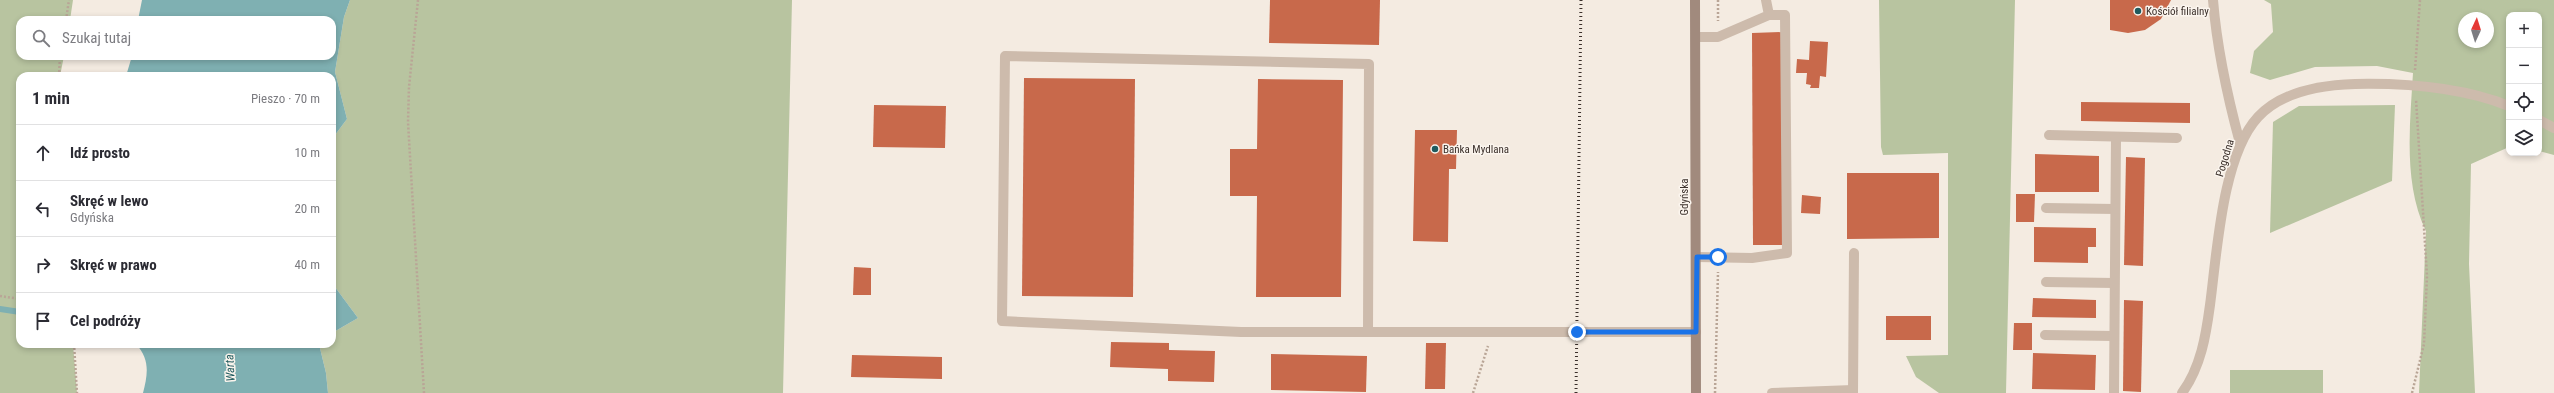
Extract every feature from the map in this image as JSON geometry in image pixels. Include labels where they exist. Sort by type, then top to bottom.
[{"type":"main road","name":"Gdyńska","points":[[1695,0],[1697,257],[1696,393]]},
{"type":"street","points":[[1766,0],[1769,15]]},
{"type":"street","points":[[2213,0],[2217,40],[2224,84],[2240,143]]},
{"type":"street","points":[[1696,37],[1718,37],[1769,15],[1785,15],[1787,253],[1752,258],[1697,257]]},
{"type":"street","points":[[1368,332],[1369,64],[1005,56],[1002,321],[1241,332],[1368,332],[1492,332],[1696,332]]},
{"type":"street","name":"Pogodna","points":[[2182,393],[2191,382],[2205,341],[2224,202],[2240,143],[2258,117],[2278,101],[2300,91],[2335,85],[2415,85],[2484,96],[2506,105]]},
{"type":"street","points":[[2542,122],[2554,128]]},
{"type":"street","points":[[2050,135],[2177,138]]},
{"type":"street","points":[[2114,393],[2116,137]]},
{"type":"street","points":[[2046,208],[2115,210]]},
{"type":"street","points":[[1772,393],[1853,392],[1854,253]]},
{"type":"street","points":[[2046,282],[2114,283]]},
{"type":"street","points":[[2045,335],[2114,336]]},
{"type":"path","points":[[67,16],[69,0]]},
{"type":"path","points":[[418,0],[409,88],[408,122],[424,393]]},
{"type":"path","points":[[2412,393],[2424,344],[2428,276],[2415,85],[2420,0]]},
{"type":"path","points":[[59,72],[60,60]]},
{"type":"path","points":[[1715,393],[1718,257]]},
{"type":"path","points":[[0,296],[16,298]]},
{"type":"path","points":[[1474,393],[1492,332]]},
{"type":"path","points":[[74,348],[78,393]]},
{"type":"green space","points":[[0,0],[73,0],[71,16],[16,16],[16,60],[63,60],[61,72],[16,72],[16,348],[73,348],[77,393],[0,393]]},
{"type":"green space","points":[[350,0],[792,0],[783,393],[328,393],[326,373],[320,348],[336,348],[336,331],[358,318],[336,288],[336,134],[347,119],[335,72],[344,17]]},
{"type":"green space","points":[[1879,0],[2015,0],[2006,393],[1939,393],[1916,377],[1906,356],[1948,355],[1948,153],[1883,155],[1881,147]]},
{"type":"green space","points":[[2264,0],[2554,0],[2554,155],[2542,152],[2542,12],[2506,12],[2506,148],[2471,164],[2469,264],[2475,393],[2419,393],[2426,231],[2414,194],[2411,174],[2410,133],[2413,73],[2377,66],[2315,67],[2270,80],[2250,73],[2254,51],[2273,32],[2271,4]]},
{"type":"green space","points":[[2395,105],[2392,181],[2270,233],[2273,122],[2299,106]]},
{"type":"green space","points":[[2230,370],[2323,370],[2323,393],[2230,393]]},
{"type":"water","points":[[142,0],[350,0],[344,17],[335,72],[127,72],[131,60],[336,60],[336,16],[139,16]]},
{"type":"water","points":[[336,76],[347,119],[336,134]]},
{"type":"water","points":[[336,288],[358,318],[336,331]]},
{"type":"water","name":"Warta","points":[[139,348],[320,348],[326,373],[328,393],[143,393],[147,367]]},
{"type":"building","points":[[1270,0],[1380,0],[1379,45],[1269,43]]},
{"type":"building","name":"Kościół filialny","points":[[2110,0],[2171,0],[2161,19],[2145,30],[2128,33],[2110,30]]},
{"type":"building","points":[[1782,32],[1783,245],[1753,245],[1752,33]]},
{"type":"building","points":[[1810,41],[1828,42],[1826,77],[1820,76],[1819,88],[1810,88],[1811,85],[1806,84],[1807,73],[1796,73],[1797,59],[1809,60]]},
{"type":"building","points":[[1024,78],[1135,79],[1133,297],[1022,296]]},
{"type":"building","points":[[1258,79],[1343,80],[1341,297],[1256,297],[1257,196],[1230,196],[1230,149],[1257,149]]},
{"type":"building","points":[[2081,102],[2190,103],[2190,123],[2081,121]]},
{"type":"building","points":[[874,105],[946,106],[945,148],[873,147]]},
{"type":"building","points":[[1415,130],[1457,130],[1456,169],[1449,169],[1448,242],[1413,241]]},
{"type":"building","points":[[2035,154],[2099,156],[2099,192],[2035,192]]},
{"type":"building","points":[[2126,157],[2145,158],[2143,266],[2124,265]]},
{"type":"building","points":[[1847,173],[1939,173],[1939,238],[1847,239]]},
{"type":"building","points":[[2016,194],[2035,194],[2034,222],[2016,222]]},
{"type":"building","points":[[1802,195],[1821,197],[1820,214],[1801,213]]},
{"type":"building","points":[[2034,227],[2096,228],[2096,247],[2088,247],[2088,263],[2034,262]]},
{"type":"building","points":[[854,267],[871,268],[871,295],[853,295]]},
{"type":"building","points":[[2033,298],[2096,300],[2096,318],[2032,317]]},
{"type":"building","points":[[2124,300],[2143,301],[2141,392],[2123,391]]},
{"type":"building","points":[[1886,316],[1931,316],[1931,340],[1886,340]]},
{"type":"building","points":[[2014,323],[2032,323],[2032,350],[2013,350]]},
{"type":"building","points":[[1111,342],[1169,343],[1169,350],[1215,351],[1214,382],[1168,381],[1168,369],[1110,367]]},
{"type":"building","points":[[1426,343],[1446,343],[1445,389],[1425,389]]},
{"type":"building","points":[[2033,353],[2096,355],[2095,390],[2032,389]]},
{"type":"building","points":[[1271,354],[1367,356],[1366,392],[1271,390]]},
{"type":"building","points":[[852,355],[942,357],[942,379],[851,377]]},
{"type":"waterway","points":[[0,309],[16,311]]},
{"type":"railway","points":[[1576,393],[1581,0]]},
{"type":"place","name":"Kościół filialny","points":[[2138,11]]},
{"type":"place","name":"Bańka Mydlana","points":[[1435,149]]},
{"type":"route","points":[[1577,332],[1696,332],[1697,257],[1718,257]]}]
